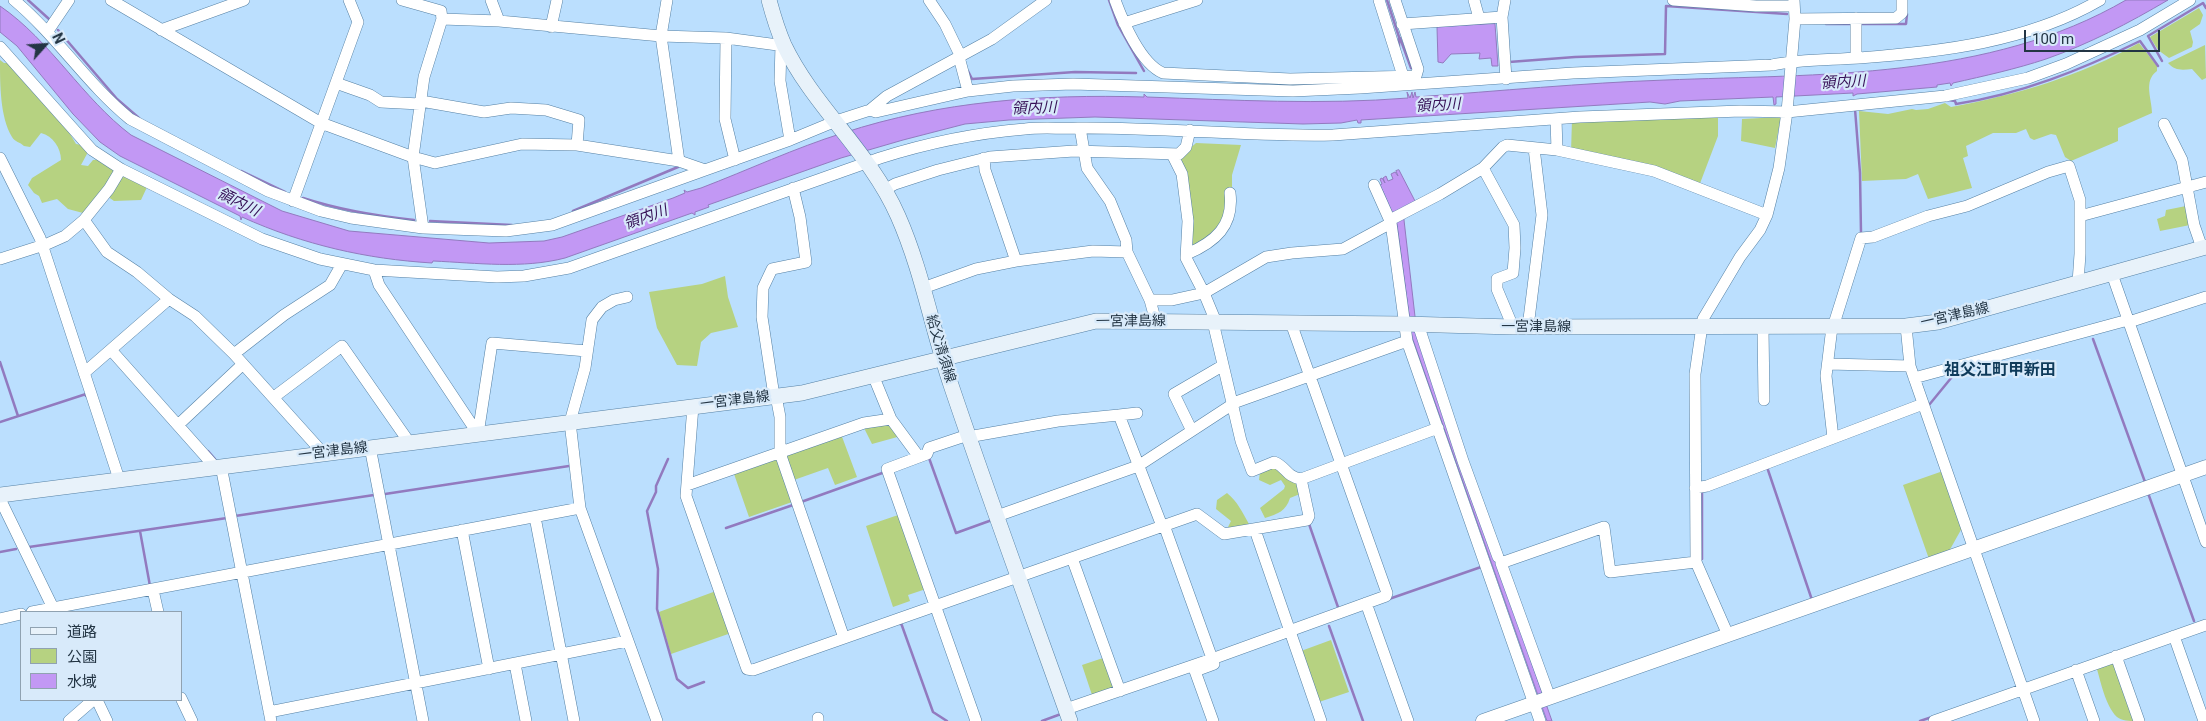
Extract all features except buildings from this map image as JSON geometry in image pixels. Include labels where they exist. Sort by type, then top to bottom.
[{"type":"main road","name":"給父清須線","points":[[769,0],[783,45],[804,79],[886,189],[908,243],[923,288],[942,359],[968,436],[1068,715]]},
{"type":"main road","name":"一宮津島線","points":[[0,495],[802,393],[1096,322],[1702,328],[1906,326],[1938,322],[2205,249]]},
{"type":"street","points":[[14,0],[48,31],[115,106],[130,119],[259,186],[293,201],[350,218],[423,228],[506,231],[552,225],[870,110],[887,96],[992,39],[1040,2]]},
{"type":"street","points":[[48,31],[69,0]]},
{"type":"street","points":[[111,0],[321,123],[413,157],[435,163],[522,144],[577,145],[679,161],[705,170]]},
{"type":"street","points":[[161,30],[244,0]]},
{"type":"street","points":[[293,201],[358,22],[349,0]]},
{"type":"street","points":[[402,0],[440,11],[442,19],[424,76],[413,157],[423,228]]},
{"type":"street","points":[[492,0],[499,22]]},
{"type":"street","points":[[552,27],[558,0]]},
{"type":"street","points":[[669,0],[660,36],[679,161]]},
{"type":"street","points":[[929,0],[945,24],[960,57],[968,91]]},
{"type":"street","points":[[1115,0],[1122,20],[1154,69],[1163,73],[1290,79],[1416,76],[1418,70],[1395,0]]},
{"type":"street","points":[[1122,20],[1173,0]]},
{"type":"street","points":[[1122,20],[1197,0]]},
{"type":"street","points":[[1378,0],[1403,76]]},
{"type":"street","points":[[1474,0],[1479,18]]},
{"type":"street","points":[[1505,0],[1502,17],[1506,79]]},
{"type":"street","points":[[1673,0],[1756,6],[1794,3],[1795,19],[1788,110],[1779,168],[1768,215],[1703,319],[1695,374],[1696,558],[1728,635]]},
{"type":"street","points":[[1795,19],[1896,18],[1902,13],[1902,0]]},
{"type":"street","points":[[870,110],[876,112],[968,91],[1013,86],[1073,84],[1293,91],[1506,79],[1573,73],[1772,65],[1911,54],[1968,46],[2038,26],[2086,4],[2100,0]]},
{"type":"street","points":[[0,47],[81,140],[92,150],[122,169],[262,239],[290,250],[342,264],[374,270],[497,277],[552,271],[620,251],[866,161],[911,148],[998,131],[1028,128],[1080,128],[1306,135],[1556,119],[1788,110],[1945,96],[2028,78],[2110,46],[2190,0]]},
{"type":"street","points":[[1402,24],[1502,17]]},
{"type":"street","points":[[1856,18],[1856,58]]},
{"type":"street","points":[[442,19],[660,36],[726,38],[783,45],[780,81],[790,140]]},
{"type":"street","points":[[726,38],[725,119],[735,160]]},
{"type":"street","points":[[336,83],[370,95],[381,102],[421,103],[484,112],[511,108],[546,110],[579,120],[577,145]]},
{"type":"street","points":[[1556,119],[1557,150]]},
{"type":"street","points":[[2164,124],[2182,160],[2194,224],[2205,249]]},
{"type":"street","points":[[1080,128],[1087,168],[1115,213],[1126,240],[1127,252],[1150,300],[1156,322]]},
{"type":"street","points":[[886,189],[895,184],[938,170],[984,158],[1083,151],[1180,154],[1186,147],[1190,130]]},
{"type":"street","points":[[1150,300],[1172,300],[1204,293],[1266,257],[1343,249],[1484,168],[1507,145],[1557,150],[1654,171],[1768,215]]},
{"type":"street","points":[[1484,168],[1514,225],[1513,272],[1497,279],[1497,289],[1521,327],[1532,310],[1542,215],[1534,148]]},
{"type":"street","points":[[1172,154],[1182,174],[1188,222],[1186,258],[1204,293],[1215,322],[1222,366],[1233,403],[1241,441],[1252,471],[1274,462],[1281,465],[1292,478],[1301,479],[1438,428]]},
{"type":"street","points":[[0,158],[40,238],[41,246],[119,479]]},
{"type":"street","points":[[984,158],[985,170],[1016,261]]},
{"type":"street","points":[[1833,438],[1826,376],[1833,327],[1861,238],[1873,237],[1928,216],[1968,206],[2048,172],[2069,166],[2080,200],[2078,284]]},
{"type":"street","points":[[0,259],[41,246],[64,236],[84,220],[109,189],[122,169]]},
{"type":"street","points":[[2080,216],[2206,182]]},
{"type":"street","points":[[1374,185],[1392,220],[1411,324],[1463,461],[1497,558],[1542,701]]},
{"type":"street","points":[[793,188],[800,217],[806,262],[772,269],[762,295],[762,317],[780,417],[780,453],[844,638]]},
{"type":"street","points":[[1186,254],[1203,247],[1225,228],[1231,204],[1230,193]]},
{"type":"street","points":[[84,220],[107,252],[138,272],[169,299],[195,316],[234,354],[323,453]]},
{"type":"street","points":[[923,288],[976,269],[1016,261],[1093,251],[1127,252]]},
{"type":"street","points":[[234,354],[284,315],[330,285],[342,264]]},
{"type":"street","points":[[374,270],[379,285],[478,434]]},
{"type":"street","points":[[2112,274],[2206,542]]},
{"type":"street","points":[[627,297],[614,300],[596,313],[592,320],[587,351],[570,422],[580,508],[657,721]]},
{"type":"street","points":[[1914,378],[2128,321],[2206,297]]},
{"type":"street","points":[[84,373],[169,299]]},
{"type":"street","points":[[1068,715],[1120,691],[1386,596],[1387,593],[1292,323]]},
{"type":"street","points":[[1411,324],[1407,341],[1438,428],[1497,558],[1502,563],[1542,701],[1540,721]]},
{"type":"street","points":[[1906,326],[1910,366],[2034,721]]},
{"type":"street","points":[[1763,328],[1764,400]]},
{"type":"street","points":[[997,516],[1138,466],[1191,429],[1233,403],[1407,341]]},
{"type":"street","points":[[478,434],[492,343],[587,351]]},
{"type":"street","points":[[274,397],[342,346],[409,442]]},
{"type":"street","points":[[112,350],[178,425],[218,466],[242,572],[270,716],[416,683],[627,641]]},
{"type":"street","points":[[178,425],[243,364]]},
{"type":"street","points":[[1828,364],[1910,366]]},
{"type":"street","points":[[1191,429],[1174,394],[1222,366]]},
{"type":"street","points":[[874,375],[891,419],[919,457]]},
{"type":"street","points":[[1695,488],[1707,486],[1923,404]]},
{"type":"street","points":[[693,406],[686,496],[747,669],[753,670],[1197,514],[1224,534],[1307,520],[1310,516],[1301,479]]},
{"type":"street","points":[[976,721],[887,468],[927,454],[929,448],[968,436],[1058,420],[1137,413]]},
{"type":"street","points":[[1119,415],[1163,526],[1214,664],[1195,671],[1213,721]]},
{"type":"street","points":[[687,485],[864,423],[891,419]]},
{"type":"street","points":[[370,448],[423,721]]},
{"type":"street","points":[[1483,721],[2206,467]]},
{"type":"street","points":[[0,500],[54,610],[242,572],[580,508]]},
{"type":"street","points":[[534,517],[574,721]]},
{"type":"street","points":[[1497,558],[1584,530],[1608,518],[1614,565],[1696,558]]},
{"type":"street","points":[[462,530],[489,669]]},
{"type":"street","points":[[1255,530],[1321,721]]},
{"type":"street","points":[[1072,558],[1120,691]]},
{"type":"street","points":[[153,590],[158,611]]},
{"type":"street","points":[[1366,603],[1408,721]]},
{"type":"street","points":[[0,619],[20,614]]},
{"type":"street","points":[[1941,720],[2022,689],[2206,625]]},
{"type":"street","points":[[2174,636],[2204,721]]},
{"type":"street","points":[[2116,656],[2139,721]]},
{"type":"street","points":[[515,664],[526,721]]},
{"type":"street","points":[[2076,670],[2094,721]]},
{"type":"street","points":[[182,700],[192,721]]},
{"type":"street","points":[[69,721],[94,701]]},
{"type":"street","points":[[96,701],[107,721]]},
{"type":"green space","points":[[2199,8],[2203,15],[2200,24],[2190,31],[2193,42],[2192,47],[2169,58],[2158,50],[2150,37]]},
{"type":"green space","points":[[2139,43],[2157,66],[2157,71],[2150,80],[2149,85],[2152,113],[2118,128],[2118,141],[2071,161],[2065,157],[2056,135],[2051,134],[2034,140],[2030,138],[2026,129],[2016,133],[1993,133],[1966,146],[1968,156],[1963,158],[1972,188],[1928,199],[1918,174],[1906,179],[1862,181],[1859,111],[1888,114],[1912,109],[1928,109],[1945,103],[1951,107],[2000,97],[2071,75]]},
{"type":"green space","points":[[2205,45],[2206,78],[2202,80],[2192,69],[2176,69],[2168,63]]},
{"type":"green space","points":[[0,60],[4,63],[10,63],[67,129],[76,144],[82,145],[88,152],[81,165],[88,166],[93,160],[102,159],[116,171],[111,181],[83,213],[68,209],[57,199],[42,203],[39,196],[28,185],[32,178],[61,160],[60,151],[56,143],[41,133],[30,147],[24,146],[12,137],[3,110]]},
{"type":"green space","points":[[1718,115],[1718,136],[1699,186],[1571,152],[1572,120]]},
{"type":"green space","points":[[1781,117],[1775,148],[1741,141],[1742,119]]},
{"type":"green space","points":[[1196,143],[1241,145],[1232,175],[1232,191],[1224,224],[1195,247],[1190,243],[1179,158]]},
{"type":"green space","points":[[122,172],[148,185],[141,200],[114,201],[107,196]]},
{"type":"green space","points":[[2186,206],[2190,225],[2160,231],[2157,219],[2165,216],[2166,210]]},
{"type":"green space","points":[[725,276],[728,297],[738,327],[711,333],[701,342],[697,366],[677,365],[657,328],[649,292],[702,284]]},
{"type":"green space","points":[[891,422],[901,436],[872,444],[863,426]]},
{"type":"green space","points":[[841,434],[857,477],[835,485],[828,468],[791,481],[784,454]]},
{"type":"green space","points":[[777,456],[795,501],[749,517],[733,471]]},
{"type":"green space","points":[[1272,465],[1297,482],[1300,494],[1290,498],[1281,511],[1265,518],[1260,508],[1284,489],[1285,486],[1281,480],[1270,485],[1259,480],[1260,471]]},
{"type":"green space","points":[[1943,471],[1962,528],[1948,553],[1929,559],[1903,485]]},
{"type":"green space","points":[[1227,493],[1242,511],[1249,524],[1247,527],[1228,531],[1231,521],[1216,509],[1217,500]]},
{"type":"green space","points":[[901,514],[926,589],[908,595],[910,601],[893,607],[866,526]]},
{"type":"green space","points":[[716,591],[731,633],[671,654],[659,612]]},
{"type":"green space","points":[[1331,640],[1349,692],[1319,702],[1301,651]]},
{"type":"green space","points":[[1106,657],[1116,687],[1093,698],[1082,665]]},
{"type":"green space","points":[[2113,660],[2136,721],[2123,720],[2117,717],[2106,700],[2096,666]]},
{"type":"water","name":"領内川","points":[[2126,0],[2168,0],[2139,17],[2078,47],[2023,66],[1953,83],[1951,86],[1950,83],[1937,85],[1937,87],[1857,94],[1853,96],[1853,93],[1776,97],[1776,104],[1774,105],[1773,97],[1680,101],[1665,104],[1650,102],[1361,120],[1361,123],[1358,123],[1357,120],[1341,123],[1303,124],[1095,117],[1009,120],[965,124],[841,158],[708,205],[709,207],[695,212],[695,215],[692,213],[565,258],[516,264],[433,261],[432,263],[384,258],[312,243],[242,217],[241,220],[240,216],[120,156],[100,142],[73,114],[17,46],[0,32],[0,6],[35,36],[97,104],[131,135],[282,211],[349,231],[489,243],[544,241],[562,237],[673,198],[685,193],[684,190],[687,192],[701,188],[789,152],[843,133],[917,113],[954,107],[992,102],[1068,97],[1144,97],[1144,94],[1147,97],[1310,102],[1375,100],[1408,98],[1407,92],[1410,98],[1412,92],[1413,98],[1415,92],[1416,97],[1603,83],[1783,76],[1902,68],[1961,59],[2018,45],[2073,26]]},
{"type":"water","points":[[1495,24],[1498,66],[1492,66],[1491,58],[1479,59],[1480,53],[1451,54],[1443,63],[1438,62],[1437,27]]},
{"type":"water","points":[[1399,170],[1415,201],[1415,203],[1404,209],[1404,220],[1417,334],[1552,721],[1547,721],[1412,337],[1397,224],[1380,185],[1382,184],[1380,179],[1382,178],[1385,183],[1383,178],[1386,176],[1388,181],[1393,179],[1391,174],[1395,172],[1398,176],[1396,171]]},
{"type":"waterway","points":[[28,0],[49,19]]},
{"type":"waterway","points":[[1109,0],[1118,25],[1144,71]]},
{"type":"waterway","points":[[1387,0],[1399,37],[1399,47]]},
{"type":"waterway","points":[[2162,61],[2148,36],[2203,3],[2206,8]]},
{"type":"waterway","points":[[1509,62],[1575,57],[1665,54],[1666,6],[1787,14]]},
{"type":"waterway","points":[[1860,24],[1906,24],[1907,14]]},
{"type":"waterway","points":[[1826,24],[1852,24]]},
{"type":"waterway","points":[[58,30],[117,99],[139,118]]},
{"type":"waterway","points":[[1400,38],[1411,68]]},
{"type":"waterway","points":[[1948,100],[1955,101],[1956,104],[1980,100],[2050,80],[2096,62],[2140,41],[2158,66]]},
{"type":"waterway","points":[[968,71],[972,79],[1075,72],[1136,73]]},
{"type":"waterway","points":[[1855,109],[1860,173],[1861,233]]},
{"type":"waterway","points":[[573,211],[678,167]]},
{"type":"waterway","points":[[241,171],[285,192]]},
{"type":"waterway","points":[[303,198],[358,212],[414,220]]},
{"type":"waterway","points":[[430,221],[512,225]]},
{"type":"waterway","points":[[2093,339],[2145,482]]},
{"type":"waterway","points":[[0,362],[18,416]]},
{"type":"waterway","points":[[1929,405],[1956,372]]},
{"type":"waterway","points":[[0,422],[86,394],[86,396]]},
{"type":"waterway","points":[[208,451],[215,459]]},
{"type":"waterway","points":[[929,458],[956,533],[992,520]]},
{"type":"waterway","points":[[668,459],[647,511],[658,569],[657,609],[677,679],[688,688],[704,682]]},
{"type":"waterway","points":[[385,494],[569,466]]},
{"type":"waterway","points":[[1768,470],[1812,600]]},
{"type":"waterway","points":[[801,502],[885,472]]},
{"type":"waterway","points":[[1700,559],[1702,559],[1702,491]]},
{"type":"waterway","points":[[2148,493],[2194,621]]},
{"type":"waterway","points":[[235,516],[374,495]]},
{"type":"waterway","points":[[726,528],[793,505]]},
{"type":"waterway","points":[[29,547],[227,518]]},
{"type":"waterway","points":[[1309,524],[1339,610]]},
{"type":"waterway","points":[[140,531],[150,586]]},
{"type":"waterway","points":[[0,552],[16,549]]},
{"type":"waterway","points":[[1389,599],[1481,567]]},
{"type":"waterway","points":[[900,624],[933,712],[947,721]]},
{"type":"waterway","points":[[1329,626],[1363,721]]},
{"type":"waterway","points":[[1042,721],[1061,714]]},
{"type":"waterway","points":[[1920,721],[1932,717]]},
{"type":"district","name":"祖父江町甲新田","points":[[2000,371]]}]
